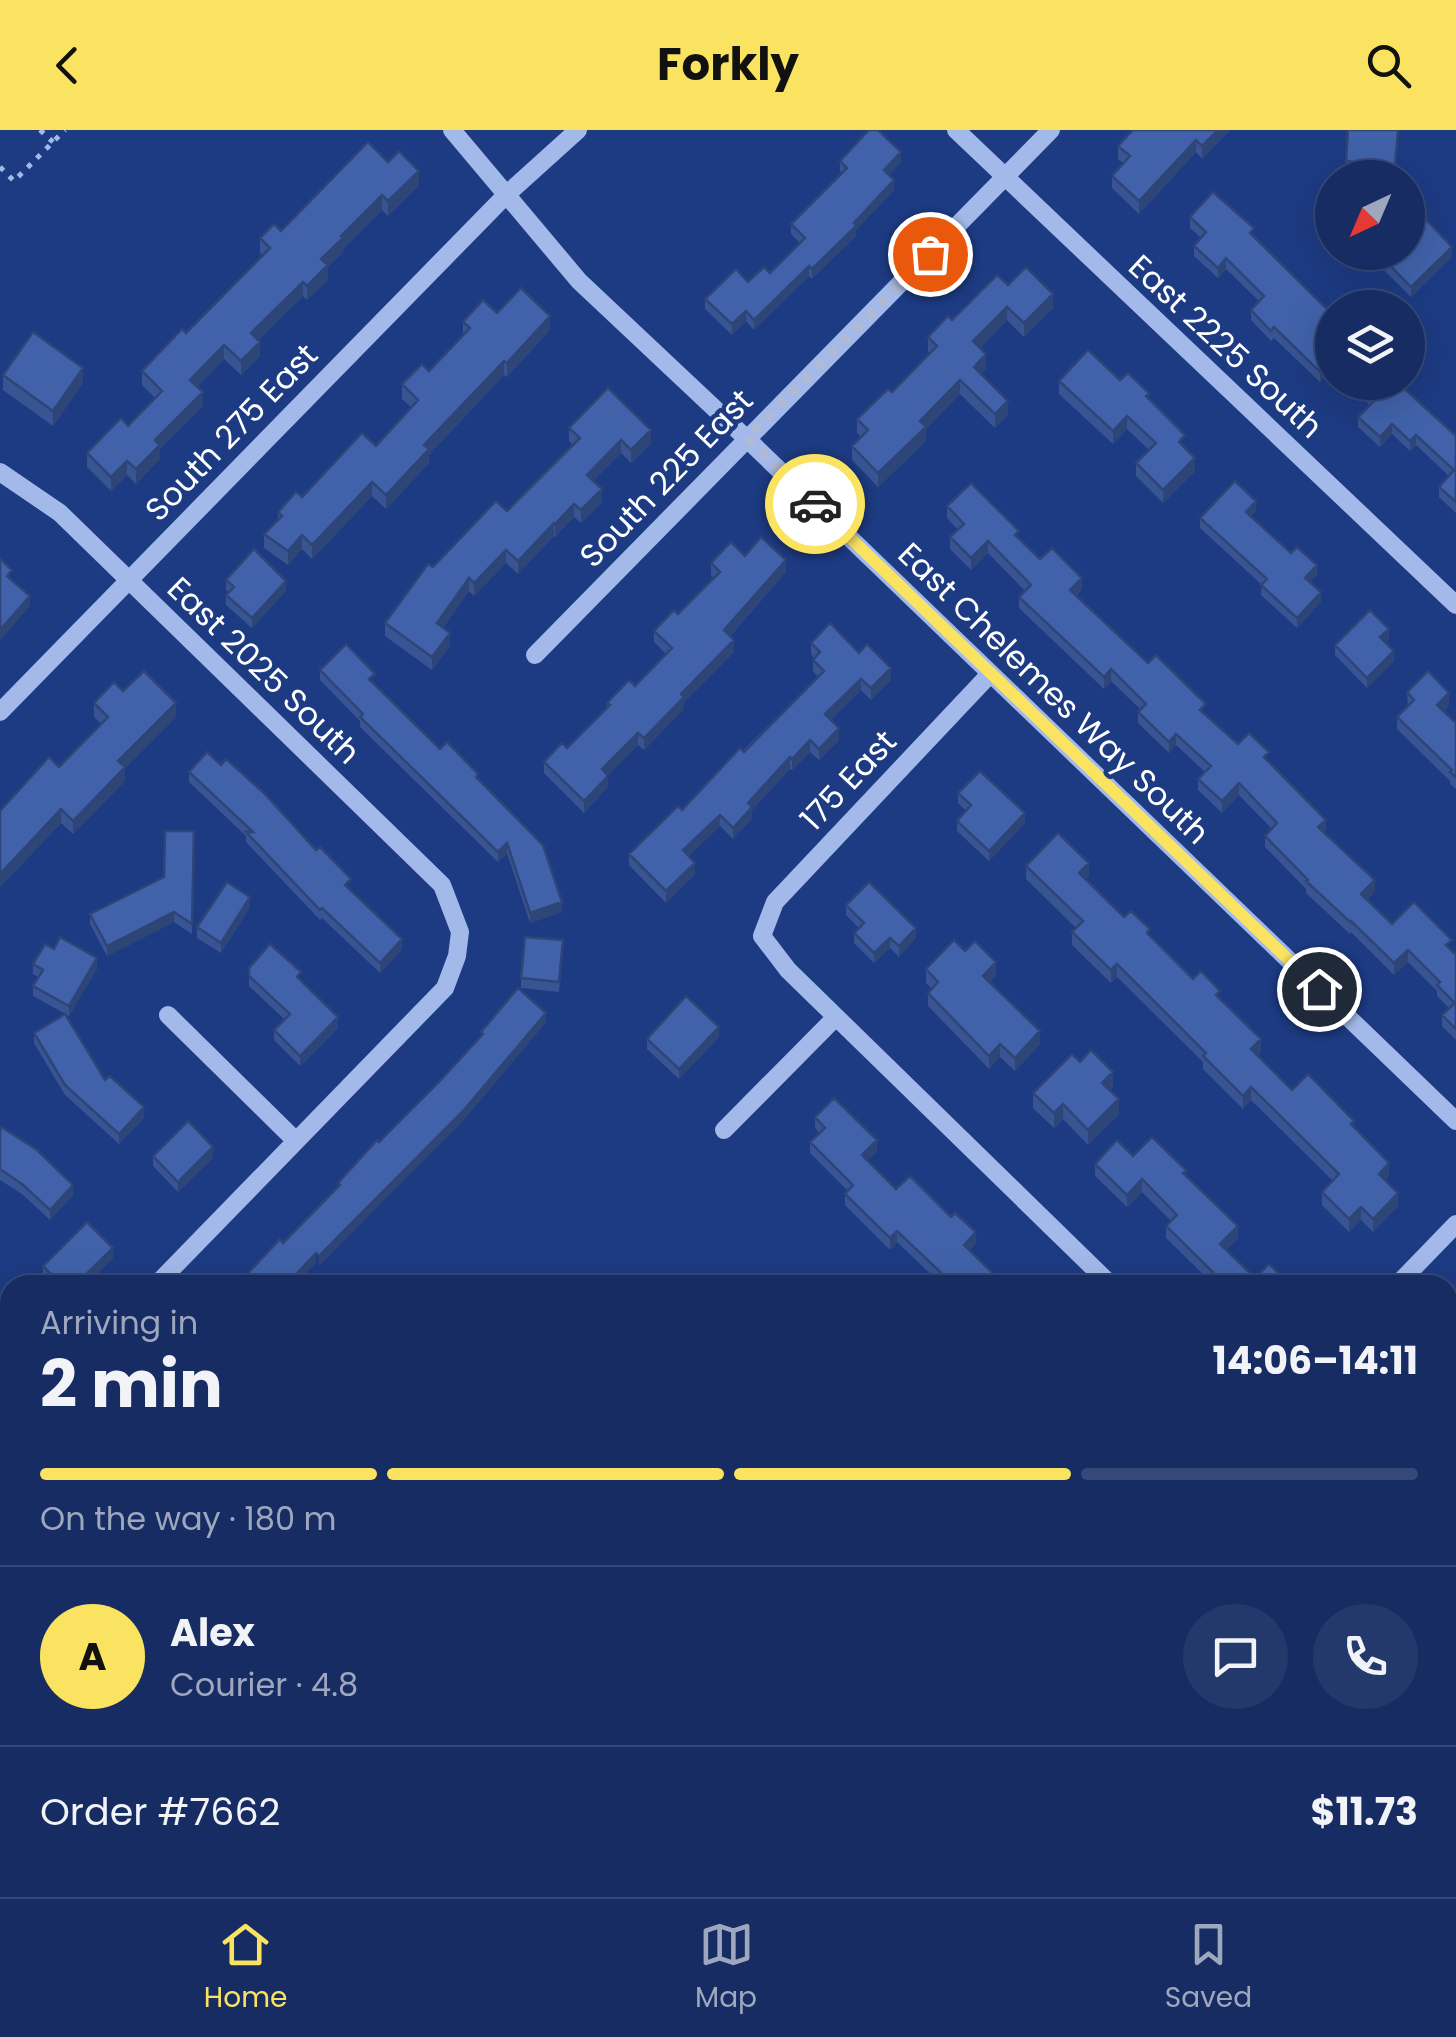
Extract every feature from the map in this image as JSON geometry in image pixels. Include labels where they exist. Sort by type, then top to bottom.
[{"type":"street","name":"East Chelemes Way South","points":[[452,130],[579,282],[747,438],[1456,1121]]},
{"type":"street","name":"South 275 East","points":[[0,712],[506,195],[578,130]]},
{"type":"street","name":"East 2225 South","points":[[956,130],[1456,605]]},
{"type":"street","name":"South 225 East","points":[[535,655],[1052,130]]},
{"type":"street","name":"East 2025 South","points":[[0,472],[60,514],[442,885],[460,932],[446,988],[296,1141]]},
{"type":"street","name":"175 East","points":[[836,1018],[788,970],[762,936],[775,902],[990,674]]},
{"type":"street","points":[[166,1275],[296,1141],[168,1015]]},
{"type":"street","points":[[724,1130],[836,1018],[1101,1275]]},
{"type":"street","points":[[1406,1275],[1456,1224]]},
{"type":"path","points":[[40,130],[53,142]]},
{"type":"path","points":[[0,167],[14,181],[65,130]]},
{"type":"building","points":[[869,130],[878,130],[901,152],[884,170],[894,180],[854,223],[856,226],[812,269],[809,266],[754,320],[746,311],[732,324],[705,299],[736,269],[748,282],[764,267],[770,273],[805,238],[791,224],[847,168],[840,161]]},
{"type":"building","points":[[1133,130],[1218,130],[1202,146],[1196,140],[1139,201],[1112,176],[1130,156],[1118,146]]},
{"type":"building","points":[[1348,130],[1398,130],[1396,160],[1346,160]]},
{"type":"building","points":[[368,142],[388,162],[399,151],[419,171],[388,201],[382,195],[341,236],[321,259],[328,265],[307,286],[303,282],[251,333],[260,342],[241,361],[224,345],[190,380],[203,392],[155,440],[160,445],[136,469],[127,461],[111,477],[87,453],[121,418],[128,426],[162,391],[142,371],[182,329],[186,333],[270,248],[260,238],[274,224],[281,231]]},
{"type":"building","points":[[1213,192],[1254,228],[1250,233],[1315,297],[1315,367],[1251,310],[1264,296],[1226,258],[1218,268],[1194,246],[1206,232],[1190,217]]},
{"type":"building","points":[[1425,218],[1452,247],[1411,287],[1394,270],[1425,270]]},
{"type":"building","points":[[1026,267],[1053,294],[1024,323],[1007,307],[973,341],[986,354],[974,367],[1008,401],[995,414],[960,380],[920,421],[926,427],[878,473],[852,446],[868,430],[857,419],[888,389],[892,392],[937,346],[928,337],[948,316],[952,320],[997,275],[1008,285]]},
{"type":"building","points":[[521,288],[550,316],[424,445],[429,449],[386,495],[372,482],[312,545],[302,535],[288,551],[264,534],[282,516],[278,512],[296,492],[302,497],[362,433],[376,446],[418,400],[402,384],[422,364],[429,371],[470,328],[463,322],[483,300],[497,313]]},
{"type":"building","points":[[33,332],[83,368],[53,411],[3,375]]},
{"type":"building","points":[[1088,350],[1120,380],[1128,373],[1185,435],[1179,442],[1195,458],[1163,490],[1136,463],[1156,443],[1127,416],[1113,431],[1059,381]]},
{"type":"building","points":[[608,388],[651,430],[631,450],[621,440],[587,475],[602,489],[581,510],[574,504],[518,561],[506,550],[474,583],[469,578],[437,623],[450,633],[432,657],[385,623],[428,564],[433,567],[496,501],[507,511],[580,438],[569,428]]},
{"type":"building","points":[[1375,400],[1417,400],[1456,434],[1456,502],[1439,487],[1454,470],[1416,435],[1410,441],[1392,424],[1380,437],[1358,417]]},
{"type":"building","points":[[1235,481],[1256,501],[1246,512],[1291,553],[1297,547],[1317,565],[1305,578],[1321,592],[1297,618],[1261,585],[1267,579],[1200,518]]},
{"type":"building","points":[[971,483],[1019,531],[1015,535],[1040,559],[1052,548],[1082,578],[1070,590],[1148,663],[1156,655],[1206,704],[1200,710],[1238,744],[1249,733],[1269,752],[1264,757],[1326,820],[1318,827],[1375,880],[1361,894],[1392,924],[1414,902],[1452,940],[1446,945],[1456,955],[1456,1029],[1442,1015],[1455,1003],[1437,985],[1440,982],[1408,950],[1394,963],[1306,881],[1265,836],[1277,823],[1239,783],[1222,801],[1198,779],[1211,766],[1176,734],[1169,742],[1138,712],[1146,704],[1111,669],[1104,677],[1019,597],[1031,585],[988,541],[971,558],[950,537],[964,524],[947,506]]},
{"type":"building","points":[[761,537],[786,560],[724,630],[734,640],[644,738],[638,733],[602,769],[608,776],[584,801],[544,762],[562,743],[567,748],[629,680],[635,686],[672,648],[654,631],[674,610],[678,614],[720,572],[711,563],[731,542],[745,556]]},
{"type":"building","points":[[254,549],[286,581],[252,618],[226,595],[234,587],[226,580]]},
{"type":"building","points":[[0,559],[12,570],[7,576],[30,596],[0,630]]},
{"type":"building","points":[[1370,610],[1389,629],[1380,637],[1394,651],[1367,678],[1335,645]]},
{"type":"building","points":[[830,623],[859,653],[867,644],[891,668],[871,688],[861,679],[825,714],[839,728],[819,749],[810,740],[790,757],[748,803],[752,807],[733,828],[720,815],[683,850],[695,863],[666,891],[629,854],[678,806],[682,810],[740,748],[744,752],[824,671],[813,660],[820,652],[811,643]]},
{"type":"building","points":[[346,644],[375,674],[369,679],[440,749],[447,742],[543,845],[562,902],[530,913],[507,843],[498,852],[360,717],[363,714],[320,670]]},
{"type":"building","points":[[144,671],[176,703],[118,761],[125,767],[73,821],[61,809],[0,874],[0,811],[49,757],[59,767],[108,717],[94,703],[114,682],[123,691]]},
{"type":"building","points":[[1428,671],[1449,693],[1437,705],[1456,723],[1456,777],[1397,717],[1414,700],[1407,692]]},
{"type":"building","points":[[207,752],[221,765],[226,759],[263,792],[316,850],[320,847],[351,879],[345,885],[402,939],[380,963],[320,910],[246,832],[253,832],[189,772]]},
{"type":"building","points":[[980,771],[1025,813],[989,851],[957,821],[971,805],[958,793]]},
{"type":"building","points":[[165,831],[194,831],[192,924],[174,912],[107,946],[90,914],[164,877]]},
{"type":"building","points":[[1058,833],[1089,863],[1079,873],[1124,917],[1131,911],[1193,979],[1201,971],[1220,991],[1216,995],[1261,1039],[1251,1049],[1292,1090],[1308,1074],[1389,1163],[1379,1174],[1398,1193],[1373,1219],[1361,1207],[1349,1219],[1322,1192],[1339,1174],[1251,1087],[1243,1096],[1117,964],[1111,970],[1072,932],[1083,921],[1026,866]]},
{"type":"building","points":[[227,882],[250,897],[221,943],[197,927]]},
{"type":"building","points":[[869,882],[916,928],[899,946],[890,938],[874,953],[854,933],[864,923],[846,905]]},
{"type":"building","points":[[60,937],[97,958],[69,1006],[33,986],[43,970],[33,964],[45,944],[54,949]]},
{"type":"building","points":[[525,937],[563,940],[559,982],[521,978]]},
{"type":"building","points":[[954,940],[965,951],[975,941],[996,962],[983,976],[1040,1031],[1015,1058],[1000,1044],[989,1056],[928,993],[938,982],[926,969]]},
{"type":"building","points":[[270,944],[301,972],[297,977],[338,1017],[300,1056],[274,1030],[290,1014],[249,976],[249,968]]},
{"type":"building","points":[[518,988],[546,1013],[463,1111],[319,1256],[316,1253],[295,1275],[246,1275],[340,1185],[377,1140],[439,1082]]},
{"type":"building","points":[[686,996],[719,1027],[679,1069],[647,1039]]},
{"type":"building","points":[[65,1014],[105,1080],[110,1076],[144,1107],[119,1134],[65,1085],[34,1033]]},
{"type":"building","points":[[1091,1050],[1113,1072],[1102,1083],[1119,1099],[1088,1130],[1063,1104],[1054,1113],[1033,1093],[1072,1054],[1080,1062]]},
{"type":"building","points":[[834,1098],[877,1140],[862,1155],[896,1189],[910,1176],[951,1217],[955,1213],[976,1232],[964,1245],[995,1275],[943,1275],[897,1231],[890,1238],[845,1194],[853,1185],[810,1142],[825,1128],[815,1117]]},
{"type":"building","points":[[188,1121],[213,1147],[178,1182],[153,1156]]},
{"type":"building","points":[[0,1126],[37,1150],[73,1185],[50,1210],[0,1169]]},
{"type":"building","points":[[1152,1137],[1186,1170],[1183,1173],[1238,1226],[1220,1244],[1252,1275],[1216,1275],[1166,1226],[1177,1215],[1142,1179],[1127,1195],[1095,1164],[1117,1140],[1133,1156]]},
{"type":"building","points":[[87,1222],[113,1248],[85,1275],[52,1275],[43,1266]]},
{"type":"building","points":[[1269,1264],[1281,1275],[1258,1275]]},
{"type":"way so far","points":[[815,504],[747,438],[930,254]]},
{"type":"route","points":[[815,504],[1319,989]]}]
